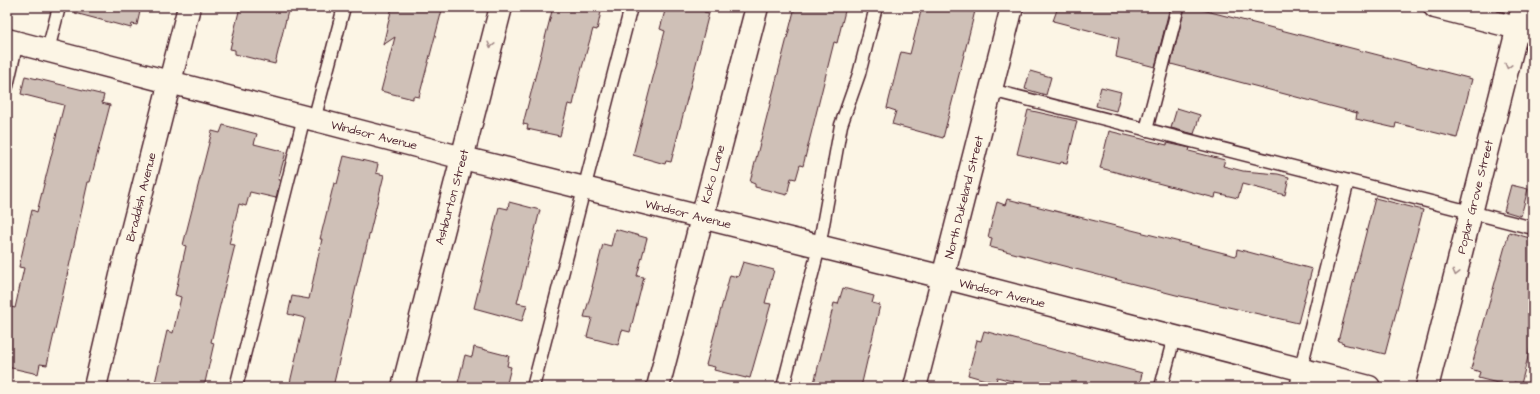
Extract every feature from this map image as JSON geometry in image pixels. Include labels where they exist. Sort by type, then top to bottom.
[{"type":"street","name":"Braddish Avenue","points":[[95,387],[125,258],[189,7]]},
{"type":"street","name":"Ashburton Street","points":[[403,387],[463,158],[500,7]]},
{"type":"street","name":"Koko Lane","points":[[658,387],[757,7]]},
{"type":"street","name":"North Dukeland Street","points":[[914,387],[1012,7]]},
{"type":"street","points":[[1435,7],[1525,30]]},
{"type":"street","name":"Poplar Grove Street","points":[[1427,387],[1471,213],[1525,30],[1523,7]]},
{"type":"street","name":"Windsor Avenue","points":[[12,41],[463,158],[943,277],[1174,337],[1298,378],[1369,387]]},
{"type":"lane","points":[[48,50],[59,7]]},
{"type":"lane","points":[[236,387],[309,118],[344,7]]},
{"type":"lane","points":[[533,387],[631,7]]},
{"type":"lane","points":[[783,387],[819,247],[841,124],[859,74],[876,7]]},
{"type":"lane","points":[[1146,130],[1178,7]]},
{"type":"lane","points":[[7,86],[12,41]]},
{"type":"lane","points":[[991,90],[1533,228]]},
{"type":"lane","points":[[1298,378],[1348,181]]},
{"type":"lane","points":[[1161,387],[1174,337]]},
{"type":"building","points":[[76,7],[141,7],[137,25],[132,24],[131,28],[75,13]]},
{"type":"building","points":[[240,7],[289,7],[275,64],[235,54],[235,50],[230,49]]},
{"type":"building","points":[[392,7],[428,7],[442,10],[419,97],[413,96],[413,99],[381,91],[395,37],[383,45]]},
{"type":"building","points":[[553,7],[602,7],[597,30],[593,29],[573,105],[568,104],[560,136],[527,129],[528,125],[523,124]]},
{"type":"building","points":[[666,7],[706,7],[704,12],[709,13],[671,162],[666,161],[665,164],[633,155],[665,31],[660,29]]},
{"type":"building","points":[[795,7],[846,7],[837,43],[834,42],[803,166],[800,165],[796,179],[791,178],[787,195],[755,187],[755,184],[750,182]]},
{"type":"building","points":[[922,7],[976,7],[943,138],[892,124],[896,111],[887,108],[901,52],[910,54]]},
{"type":"building","points":[[1058,7],[1170,7],[1155,67],[1116,57],[1119,38],[1053,21]]},
{"type":"building","points":[[1185,7],[1191,7],[1472,79],[1457,138],[1396,123],[1395,128],[1356,119],[1357,113],[1171,64]]},
{"type":"building","points":[[1030,71],[1051,77],[1046,95],[1025,89]]},
{"type":"building","points":[[25,76],[104,95],[102,103],[110,105],[90,182],[88,182],[47,365],[40,364],[38,374],[7,367],[7,306],[15,308],[24,268],[19,267],[32,210],[37,212],[64,105],[21,94]]},
{"type":"building","points":[[1101,87],[1121,92],[1116,111],[1096,106]]},
{"type":"building","points":[[1177,108],[1200,115],[1194,134],[1171,128]]},
{"type":"building","points":[[1028,110],[1077,121],[1067,163],[1061,162],[1060,164],[1017,154]]},
{"type":"building","points":[[223,125],[257,134],[254,144],[286,152],[278,180],[280,180],[276,198],[250,192],[246,206],[239,204],[229,244],[235,245],[211,342],[214,343],[204,387],[154,387],[167,331],[173,333],[181,297],[175,295],[186,246],[183,245],[212,131],[220,133]]},
{"type":"building","points":[[1109,131],[1167,145],[1167,143],[1190,148],[1189,151],[1225,160],[1223,166],[1243,171],[1278,174],[1289,177],[1285,195],[1242,184],[1238,198],[1216,193],[1215,198],[1100,168]]},
{"type":"building","points":[[344,156],[378,164],[376,173],[384,175],[364,252],[333,387],[289,387],[305,318],[288,314],[292,296],[309,299],[322,239],[320,239],[334,183],[337,184]]},
{"type":"building","points":[[1511,185],[1528,189],[1521,216],[1504,211]]},
{"type":"building","points":[[1375,198],[1423,210],[1385,354],[1343,344],[1344,343],[1338,341]]},
{"type":"building","points":[[1007,199],[1236,256],[1237,249],[1312,269],[1298,323],[1176,295],[990,247],[992,238],[988,237],[997,202],[1005,205]]},
{"type":"building","points":[[509,202],[540,210],[517,303],[527,305],[522,321],[474,308],[499,207],[508,209]]},
{"type":"building","points":[[615,229],[647,238],[637,276],[644,277],[630,332],[622,330],[618,345],[587,337],[592,318],[584,317],[603,244],[611,246]]},
{"type":"building","points":[[1509,232],[1533,239],[1533,338],[1521,384],[1514,382],[1513,387],[1478,378],[1480,372],[1471,369]]},
{"type":"building","points":[[743,262],[774,270],[765,303],[771,304],[750,378],[714,370],[715,367],[706,365],[730,275],[738,277]]},
{"type":"building","points":[[843,288],[874,296],[872,303],[880,305],[861,387],[813,387],[834,303],[838,304]]},
{"type":"building","points":[[984,331],[1142,373],[1139,387],[1034,387],[997,377],[996,383],[968,375],[977,340],[981,341]]},
{"type":"building","points":[[474,347],[509,356],[507,366],[511,367],[506,387],[457,387],[465,355],[472,357]]}]
